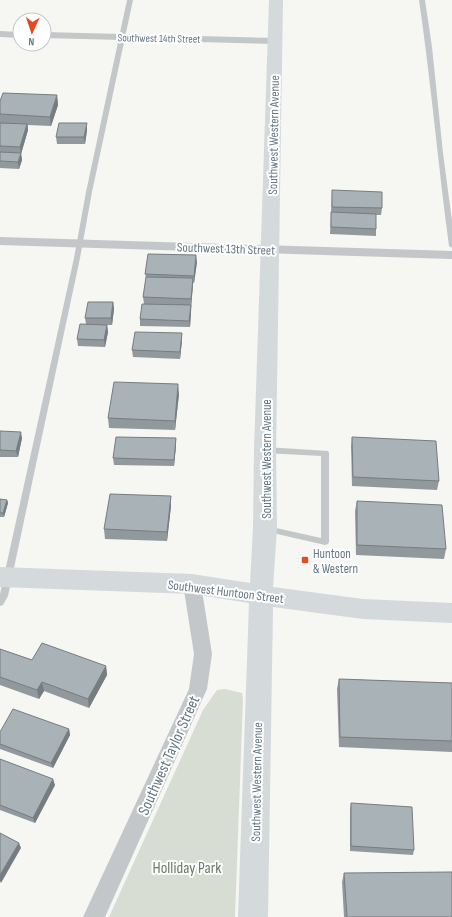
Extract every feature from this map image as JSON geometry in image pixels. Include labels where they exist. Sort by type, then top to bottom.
[{"type":"street","name":"Southwest Western Avenue","points":[[253,917],[261,594],[265,528],[264,450],[276,0]]},
{"type":"street","points":[[0,34],[12,34]]},
{"type":"street","name":"Southwest 14th Street","points":[[52,35],[275,41]]},
{"type":"street","name":"Southwest 13th Street","points":[[0,241],[452,255]]},
{"type":"street","name":"Southwest Huntoon Street","points":[[4,577],[192,584],[309,603],[363,609],[452,613]]},
{"type":"street","name":"Southwest Taylor Street","points":[[94,917],[198,689],[203,654],[192,584]]},
{"type":"lane","points":[[0,602],[4,596],[4,577],[80,244],[130,0]]},
{"type":"lane","points":[[422,0],[429,47],[440,153],[452,246]]},
{"type":"lane","points":[[264,450],[325,453],[325,542],[265,528]]},
{"type":"green space","name":"Holliday Park","points":[[225,689],[242,693],[243,699],[235,917],[109,917],[203,710],[217,690]]},
{"type":"building","points":[[3,93],[57,95],[50,117],[0,114],[0,101]]},
{"type":"building","points":[[0,123],[27,124],[20,147],[0,146]]},
{"type":"building","points":[[59,123],[87,123],[84,137],[56,137]]},
{"type":"building","points":[[0,152],[21,153],[18,162],[0,161]]},
{"type":"building","points":[[332,190],[382,192],[382,208],[332,207]]},
{"type":"building","points":[[331,212],[376,214],[376,229],[331,227]]},
{"type":"building","points":[[148,254],[196,255],[194,276],[145,274]]},
{"type":"building","points":[[146,277],[193,278],[191,299],[143,297]]},
{"type":"building","points":[[88,302],[113,302],[111,318],[85,318]]},
{"type":"building","points":[[142,304],[191,305],[189,321],[140,319]]},
{"type":"building","points":[[80,324],[107,325],[104,340],[77,339]]},
{"type":"building","points":[[135,332],[182,333],[180,352],[132,350]]},
{"type":"building","points":[[114,382],[178,384],[175,421],[108,418]]},
{"type":"building","points":[[0,431],[21,432],[16,451],[0,450]]},
{"type":"building","points":[[116,437],[176,438],[174,460],[113,458]]},
{"type":"building","points":[[352,437],[436,441],[439,481],[353,477]]},
{"type":"building","points":[[110,494],[171,496],[167,532],[104,529]]},
{"type":"building","points":[[0,499],[7,500],[3,513],[0,513]]},
{"type":"building","points":[[357,501],[442,505],[446,549],[357,545]]},
{"type":"building","points":[[42,643],[106,666],[88,699],[42,682],[37,690],[0,677],[0,649],[32,660]]},
{"type":"building","points":[[339,679],[452,683],[452,741],[340,737]]},
{"type":"building","points":[[13,709],[69,729],[51,763],[0,744],[0,732]]},
{"type":"building","points":[[0,759],[53,779],[33,818],[0,805]]},
{"type":"building","points":[[351,803],[412,807],[414,850],[351,846]]},
{"type":"building","points":[[0,833],[19,843],[0,875]]},
{"type":"building","points":[[452,872],[452,917],[347,917],[344,873]]},
{"type":"place","name":"Huntoon & Western","points":[[305,560]]}]
